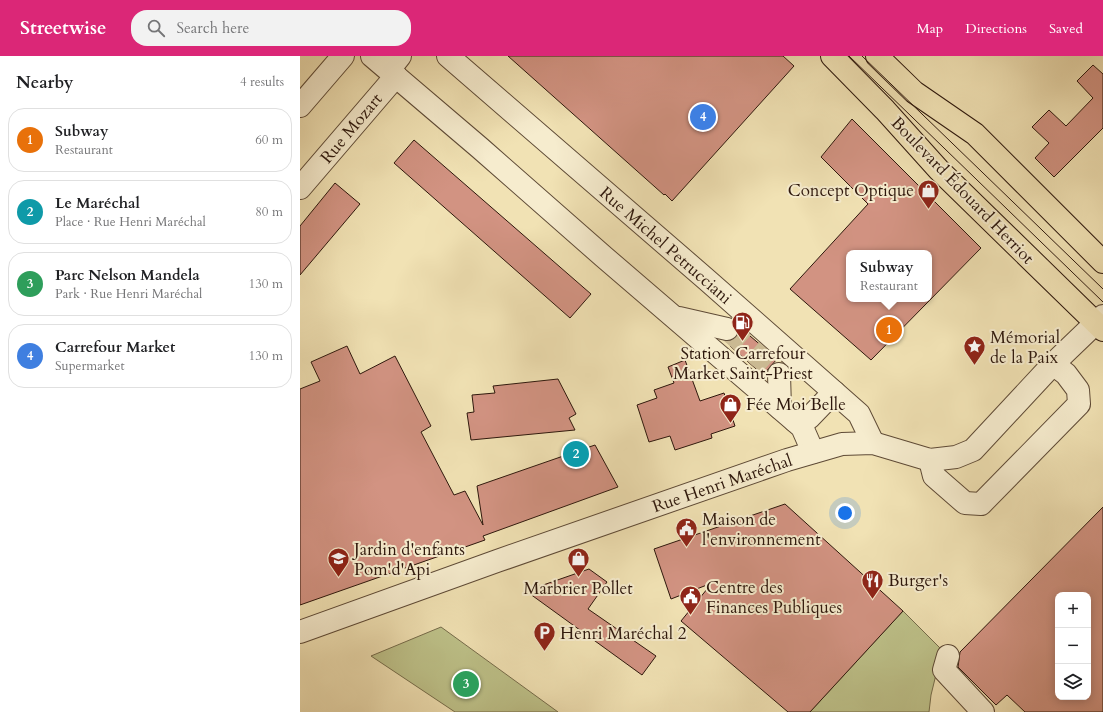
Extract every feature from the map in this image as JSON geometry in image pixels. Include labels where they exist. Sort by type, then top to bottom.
[{"type":"main road","name":"Boulevard Édouard Herriot","points":[[832,56],[885,110],[939,170],[1100,323]]},
{"type":"main road","name":"Boulevard Édouard Herriot","points":[[877,56],[914,92],[975,134],[1103,262]]},
{"type":"street","points":[[300,106],[343,56]]},
{"type":"street","points":[[372,56],[395,67],[675,317],[802,427],[813,452]]},
{"type":"street","name":"Rue Michel Petrucciani","points":[[448,56],[859,414],[873,443]]},
{"type":"street","name":"Rue Mozart","points":[[300,188],[395,67]]},
{"type":"street","points":[[675,317],[727,329]]},
{"type":"street","name":"Rue Henri Maréchal","points":[[300,632],[490,563],[813,452],[842,444],[873,443],[930,460],[956,457],[973,450],[1053,364],[1100,323]]},
{"type":"street","points":[[930,460],[934,476],[965,503],[981,504],[1079,404],[1078,390],[1066,374],[1053,364]]},
{"type":"street","points":[[779,374],[787,414]]},
{"type":"street","points":[[787,414],[809,418],[834,392]]},
{"type":"street","points":[[948,656],[944,670],[983,712]]},
{"type":"green space","points":[[903,611],[942,650],[931,695],[929,712],[810,712]]},
{"type":"green space","points":[[441,627],[558,712],[455,712],[371,656]]},
{"type":"building","points":[[508,56],[783,56],[794,66],[672,201]]},
{"type":"building","points":[[1093,65],[1103,74],[1103,128],[1054,177],[1035,158],[1049,143],[1032,127],[1049,110],[1066,126],[1093,98],[1077,81]]},
{"type":"building","points":[[852,119],[981,248],[932,298],[932,250],[846,250],[846,302],[928,302],[871,360],[790,289],[868,204],[821,157]]},
{"type":"building","points":[[414,140],[591,294],[570,318],[394,163]]},
{"type":"building","points":[[335,183],[360,204],[300,275],[300,226]]},
{"type":"building","points":[[743,330],[777,359],[763,375],[730,346]]},
{"type":"building","points":[[347,346],[360,374],[395,356],[431,426],[421,432],[454,495],[465,491],[483,525],[477,486],[595,445],[618,487],[483,536],[485,540],[300,605],[300,389],[320,381],[311,362]]},
{"type":"building","points":[[685,360],[700,401],[724,393],[735,426],[711,434],[712,438],[675,450],[670,436],[649,442],[637,405],[657,398],[654,390],[674,383],[668,367]]},
{"type":"building","points":[[558,379],[576,414],[569,418],[575,430],[471,440],[467,413],[474,412],[472,395],[495,393],[493,386]]},
{"type":"building","points":[[785,504],[903,611],[810,712],[788,712],[681,621],[712,583],[671,599],[654,549]]},
{"type":"building","points":[[1103,507],[1103,712],[1025,712],[1007,695],[996,705],[958,667],[960,652]]},
{"type":"building","points":[[589,569],[607,582],[588,609],[656,656],[642,675],[526,591]]},
{"type":"tunnel","points":[[727,329],[779,374]]},
{"type":"tram line","points":[[849,56],[1103,302]]},
{"type":"tram line","points":[[862,56],[1103,289]]},
{"type":"place","name":"Carrefour Market","points":[[703,117]]},
{"type":"place","name":"Concept Optique","points":[[929,210]]},
{"type":"place","name":"Subway","points":[[889,330]]},
{"type":"place","name":"Station Carrefour Market Saint-Priest","points":[[743,342]]},
{"type":"place","name":"Mémorial de la Paix","points":[[974,366]]},
{"type":"place","name":"Fée Moi Belle","points":[[731,424]]},
{"type":"place","name":"Le Maréchal","points":[[576,454]]},
{"type":"place","name":"Maison de l'environnement","points":[[687,548]]},
{"type":"place","name":"Jardin d'enfants Pom'd'Api","points":[[338,578]]},
{"type":"place","name":"Marbrier Pollet","points":[[578,578]]},
{"type":"place","name":"Burger's","points":[[872,600]]},
{"type":"place","name":"Centre des Finances Publiques","points":[[691,616]]},
{"type":"place","name":"Henri Maréchal 2","points":[[544,652]]},
{"type":"place","name":"Parc Nelson Mandela","points":[[466,684]]}]
